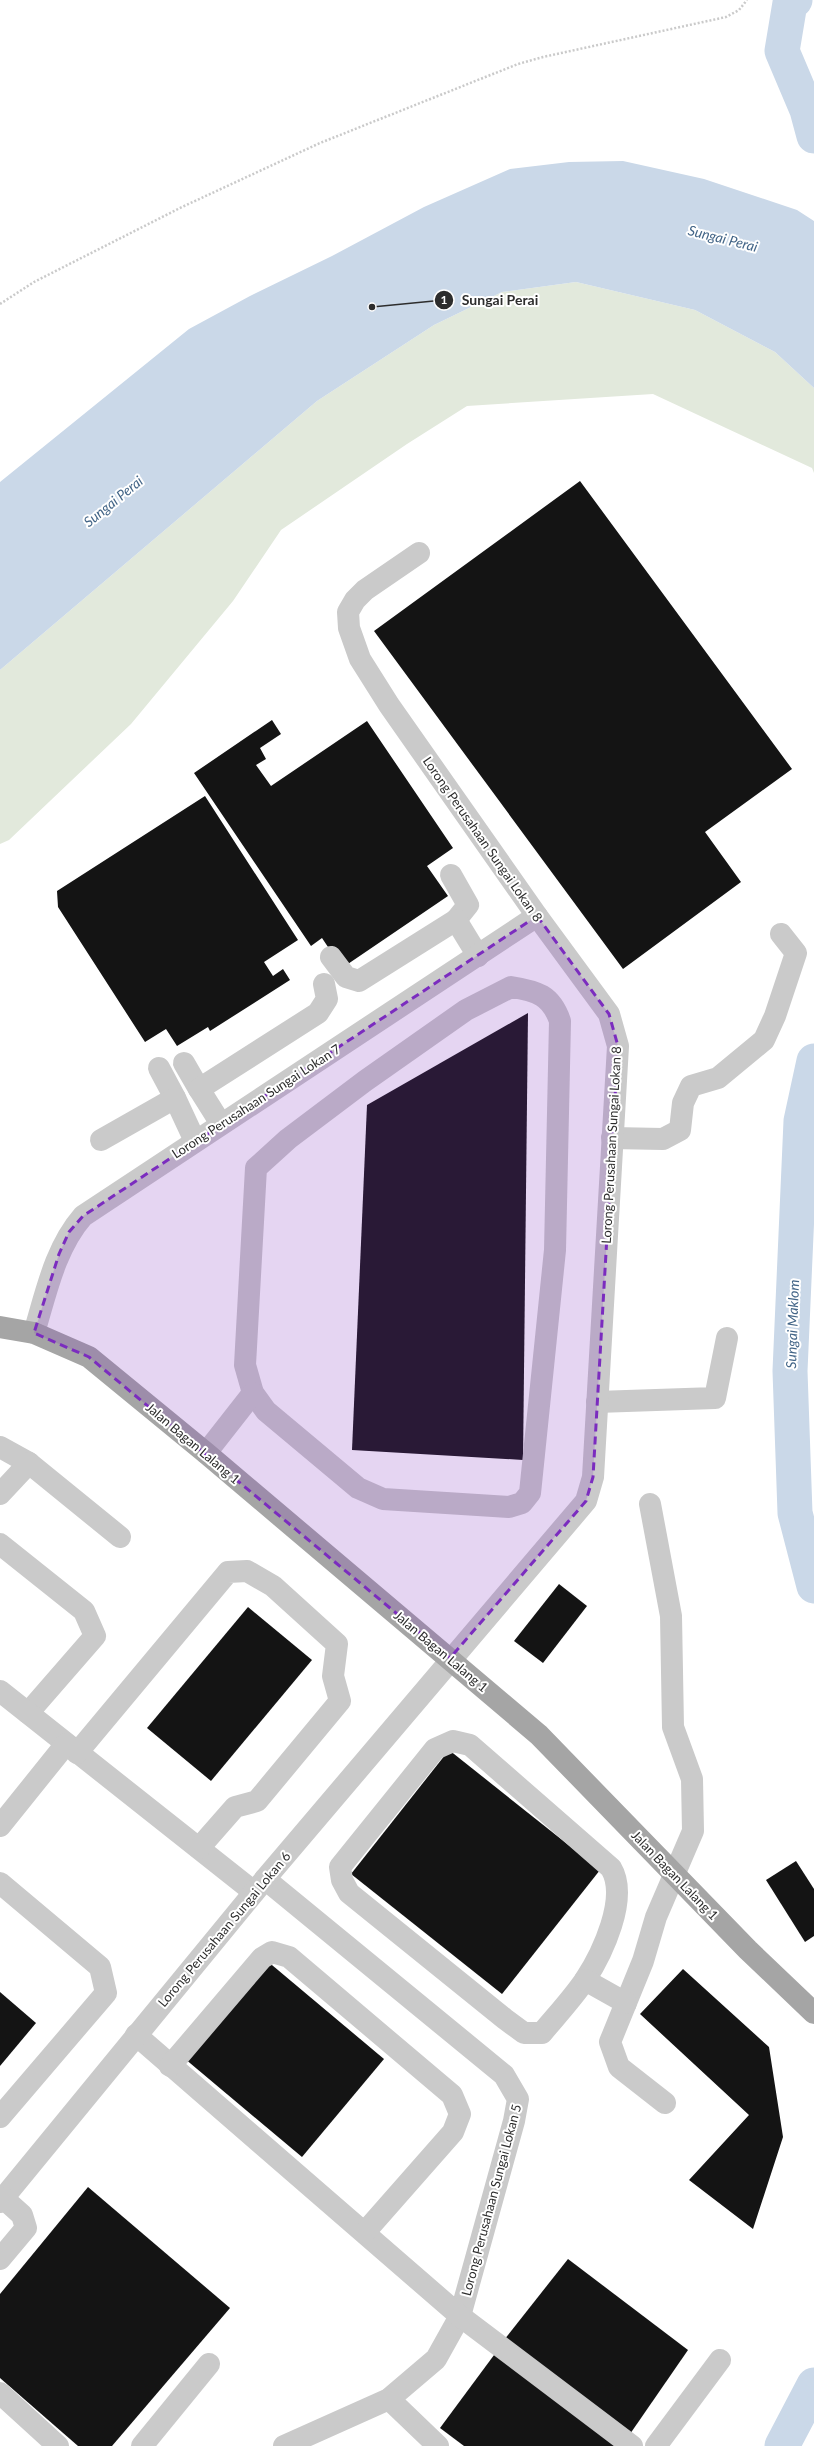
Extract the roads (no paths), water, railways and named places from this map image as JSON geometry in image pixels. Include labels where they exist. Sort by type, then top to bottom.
[{"type":"main road","name":"Jalan Bagan Lalang 1","points":[[0,1327],[34,1333],[89,1357],[450,1658],[539,1735],[753,1955],[814,2013]]},
{"type":"street","name":"Lorong Perusahaan Sungai Lokan 8","points":[[419,553],[365,590],[355,600],[348,612],[349,628],[360,660],[389,705],[537,916],[609,1014],[618,1046],[593,1477],[586,1501],[450,1658]]},
{"type":"street","points":[[331,957],[346,977],[359,981],[456,920],[468,905],[451,875]]},
{"type":"street","name":"Lorong Perusahaan Sungai Lokan 7","points":[[34,1333],[59,1254],[69,1232],[83,1216],[195,1140],[537,916]]},
{"type":"street","points":[[456,920],[478,956]]},
{"type":"street","points":[[612,1138],[663,1139],[680,1130],[683,1103],[691,1086],[718,1078],[764,1040],[775,1016],[796,953],[781,934]]},
{"type":"street","points":[[199,1089],[318,1013],[327,999],[324,984]]},
{"type":"street","points":[[511,987],[535,991],[555,1006],[560,1021],[555,1250],[530,1493],[522,1503],[509,1507],[383,1499],[358,1488],[266,1411],[253,1393],[245,1365],[256,1168],[294,1134],[466,1010],[511,987]]},
{"type":"street","points":[[184,1063],[221,1124]]},
{"type":"street","points":[[160,1068],[195,1140]]},
{"type":"street","points":[[101,1140],[175,1098]]},
{"type":"street","points":[[597,1402],[715,1398],[727,1338]]},
{"type":"street","points":[[206,1453],[253,1393]]},
{"type":"street","points":[[0,1447],[29,1463],[120,1537]]},
{"type":"street","points":[[0,1494],[29,1463]]},
{"type":"street","points":[[650,1504],[671,1616],[673,1727],[692,1780],[693,1831],[656,1917],[643,1961],[610,2042],[619,2067],[665,2103]]},
{"type":"street","points":[[0,1544],[84,1611],[95,1636],[28,1713]]},
{"type":"street","points":[[0,1826],[72,1748],[228,1572],[247,1571],[273,1586],[338,1644],[333,1676],[340,1702],[257,1801],[235,1807],[199,1848]]},
{"type":"street","name":"Lorong Perusahaan Sungai Lokan 6","points":[[2,2200],[136,2035],[450,1658]]},
{"type":"street","name":"Lorong Perusahaan Sungai Lokan 5","points":[[0,1692],[199,1848],[260,1886],[504,2075],[518,2099],[514,2121],[460,2316],[436,2359],[388,2399],[284,2446]]},
{"type":"street","points":[[453,1741],[470,1745],[611,1868],[616,1877],[617,1888],[614,1922],[585,1980],[542,2033],[524,2033],[349,1893],[342,1880],[340,1867],[435,1749],[453,1741]]},
{"type":"street","points":[[0,1883],[100,1967],[106,1993],[0,2117]]},
{"type":"street","points":[[170,2066],[262,1958],[272,1952],[289,1957],[295,1962],[452,2095],[460,2114],[453,2132],[366,2232]]},
{"type":"street","points":[[585,1980],[626,2003]]},
{"type":"street","points":[[136,2035],[170,2066],[366,2232],[460,2316],[632,2446]]},
{"type":"street","points":[[0,2260],[26,2228],[22,2215],[2,2200]]},
{"type":"street","points":[[656,2446],[720,2360]]},
{"type":"street","points":[[142,2446],[209,2364]]},
{"type":"street","points":[[0,2393],[58,2446]]},
{"type":"street","points":[[388,2399],[438,2446]]},
{"type":"water","points":[[623,161],[704,179],[797,210],[814,221],[814,388],[775,352],[695,310],[576,282],[502,292],[434,325],[317,401],[0,670],[0,482],[189,329],[250,296],[332,256],[424,207],[510,169],[569,162]]},
{"type":"waterway","points":[[795,0],[790,3],[782,51],[807,110],[814,136]]},
{"type":"waterway","name":"Sungai Maklom","points":[[814,1061],[801,1121],[790,1371],[795,1513],[814,1586]]},
{"type":"waterway","name":"Sungai Maklom","points":[[782,2446],[814,2385]]},
{"type":"place","name":"Sungai Perai","points":[[372,307]]}]
